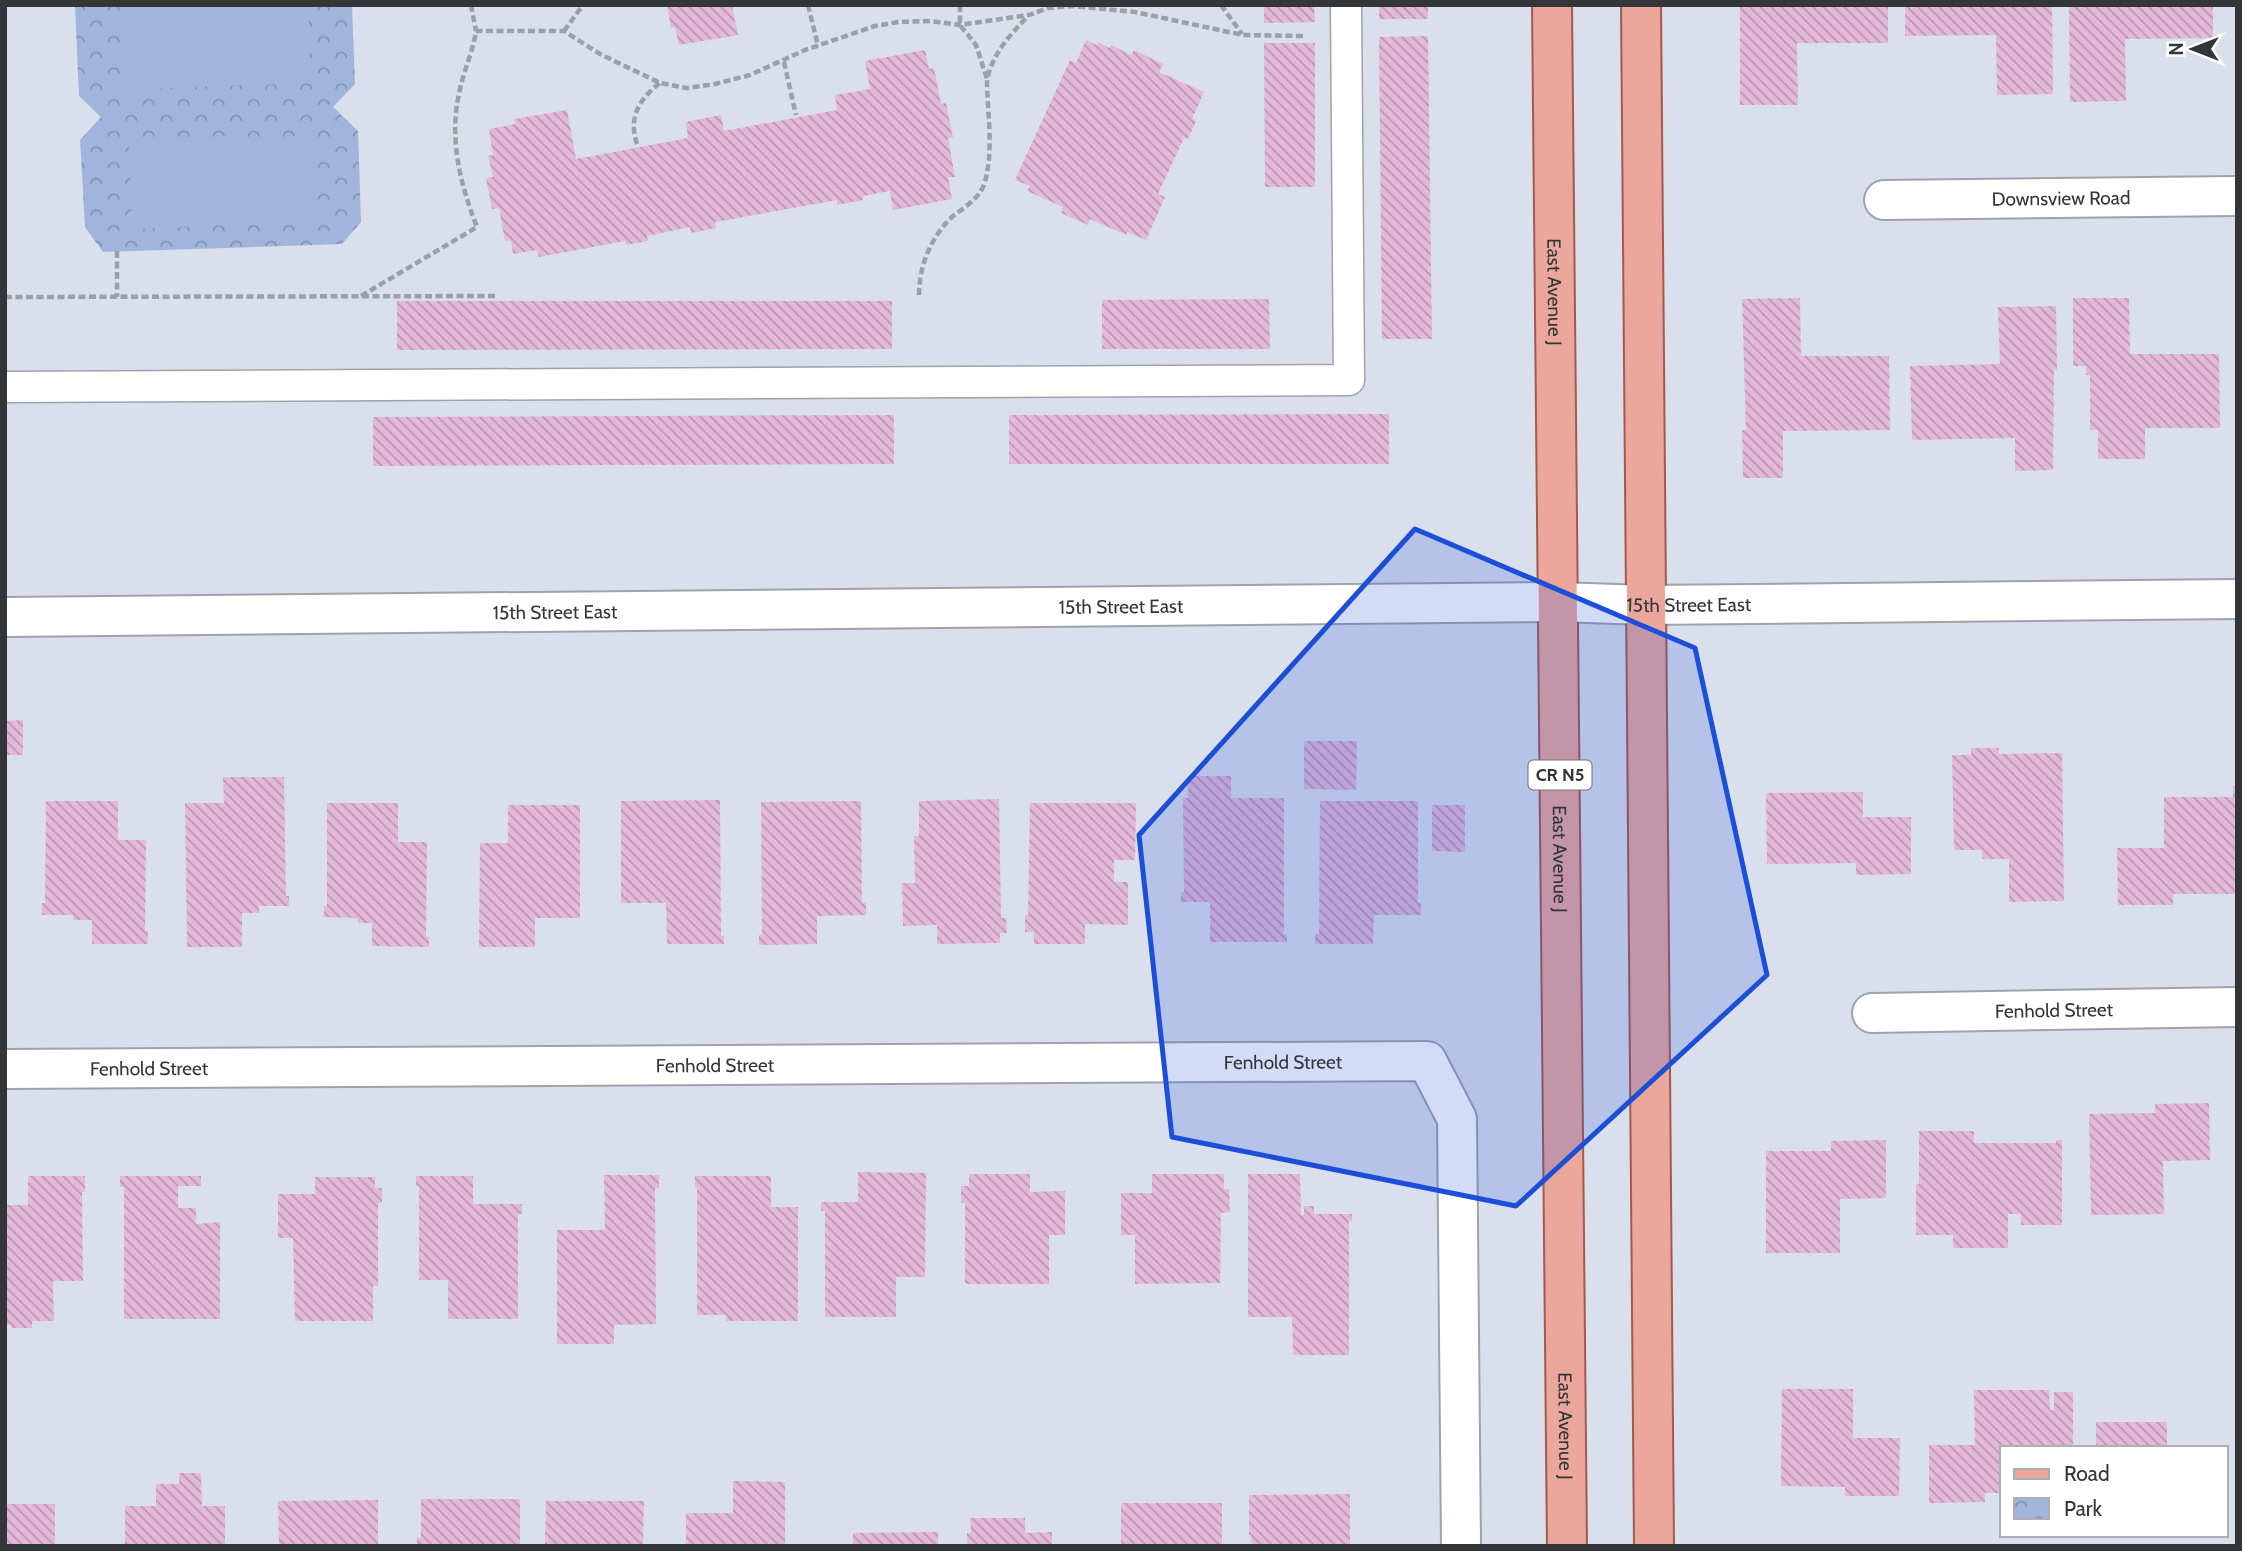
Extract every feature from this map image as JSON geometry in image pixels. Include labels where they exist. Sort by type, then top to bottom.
[{"type":"main road","name":"East Avenue J","points":[[1552,5],[1567,1546]]},
{"type":"main road","points":[[1641,5],[1654,1546]]},
{"type":"street","name":"Downsview Road","points":[[1884,200],[2237,196]]},
{"type":"street","name":"15th Street East","points":[[5,617],[1558,602],[1645,605],[2237,599]]},
{"type":"street","name":"Fenhold Street","points":[[1872,1013],[2237,1007]]},
{"type":"street","name":"Fenhold Street","points":[[5,1069],[1427,1061],[1457,1119],[1461,1546]]},
{"type":"lane","points":[[5,387],[1349,380],[1346,5]]},
{"type":"path","points":[[361,296],[477,227],[462,185],[454,121],[464,70],[474,46],[471,5]]},
{"type":"path","points":[[564,31],[583,5]]},
{"type":"path","points":[[807,5],[818,46]]},
{"type":"path","points":[[960,5],[960,25],[976,45],[987,79]]},
{"type":"path","points":[[1221,5],[1243,35]]},
{"type":"path","points":[[475,31],[564,31],[600,54],[660,83],[687,88],[750,75],[818,46],[875,26],[898,22],[960,25],[1029,15],[1048,8],[1073,6],[1109,9],[1243,35],[1346,36]]},
{"type":"path","points":[[919,295],[928,251],[937,234],[983,187],[989,160],[987,79],[992,60],[1002,43],[1029,15]]},
{"type":"path","points":[[784,62],[796,114]]},
{"type":"path","points":[[637,144],[634,124],[638,108],[645,94],[660,83]]},
{"type":"path","points":[[117,251],[117,297]]},
{"type":"path","points":[[5,297],[498,296]]},
{"type":"highlighted area","points":[[1415,529],[1695,648],[1767,975],[1516,1206],[1172,1137],[1139,835]]},
{"type":"green space","points":[[75,5],[352,5],[355,84],[333,107],[358,131],[361,222],[342,244],[103,252],[85,227],[80,140],[101,117],[79,96]]},
{"type":"green space","points":[[122,5],[308,5],[311,83],[125,90]]},
{"type":"green space","points":[[314,136],[318,222],[132,229],[129,143]]},
{"type":"building","points":[[667,5],[732,5],[738,35],[679,45],[675,27],[671,28]]},
{"type":"building","points":[[1264,5],[1314,5],[1315,22],[1264,23]]},
{"type":"building","points":[[1379,5],[1428,5],[1428,19],[1379,19]]},
{"type":"building","points":[[1740,5],[1888,5],[1888,43],[1797,43],[1798,105],[1740,105]]},
{"type":"building","points":[[1905,5],[2052,5],[2053,94],[1997,95],[1996,35],[1905,36]]},
{"type":"building","points":[[2069,5],[2213,5],[2213,38],[2125,39],[2126,101],[2070,102]]},
{"type":"building","points":[[1428,36],[1432,339],[1382,339],[1379,37]]},
{"type":"building","points":[[1086,40],[1109,48],[1111,45],[1131,55],[1134,50],[1163,64],[1159,72],[1204,92],[1192,119],[1196,121],[1188,139],[1184,138],[1158,194],[1165,197],[1146,240],[1127,232],[1126,235],[1090,219],[1088,225],[1061,213],[1063,207],[1027,191],[1030,186],[1015,180],[1070,60],[1076,63]]},
{"type":"building","points":[[1264,43],[1315,43],[1315,187],[1265,187]]},
{"type":"building","points":[[925,50],[929,69],[934,68],[941,104],[946,103],[953,138],[948,138],[955,177],[948,177],[952,199],[893,210],[890,191],[837,205],[837,200],[715,222],[716,228],[691,233],[690,227],[647,236],[648,241],[626,245],[625,241],[539,257],[537,250],[513,254],[511,240],[505,241],[499,208],[492,209],[486,178],[493,177],[488,156],[493,155],[489,129],[515,124],[514,119],[567,110],[576,159],[688,138],[686,122],[721,115],[724,131],[837,110],[835,95],[870,89],[865,61]]},
{"type":"building","points":[[1800,298],[1801,356],[1889,356],[1890,430],[1783,431],[1783,478],[1743,478],[1742,430],[1746,430],[1742,299]]},
{"type":"building","points":[[2073,298],[2129,298],[2130,354],[2219,354],[2220,428],[2145,428],[2145,459],[2098,459],[2098,430],[2090,430],[2090,375],[2086,375],[2086,366],[2073,366]]},
{"type":"building","points":[[1269,299],[1270,349],[1102,349],[1102,300]]},
{"type":"building","points":[[397,301],[892,301],[892,349],[397,350]]},
{"type":"building","points":[[2056,306],[2057,370],[2054,370],[2053,470],[2015,471],[2015,438],[1912,440],[1910,366],[2000,364],[1998,307]]},
{"type":"building","points":[[1389,414],[1389,464],[1009,464],[1009,415]]},
{"type":"building","points":[[894,415],[894,464],[373,466],[373,417]]},
{"type":"building","points":[[23,720],[23,755],[5,755],[5,721]]},
{"type":"building","points":[[1304,741],[1357,741],[1356,790],[1304,789]]},
{"type":"building","points":[[1971,748],[1999,748],[1999,754],[2062,753],[2064,901],[2009,902],[2009,859],[1982,859],[1982,850],[1954,850],[1952,755],[1971,755]]},
{"type":"building","points":[[1188,776],[1231,776],[1231,798],[1284,798],[1284,934],[1287,934],[1287,942],[1210,942],[1210,902],[1181,902],[1181,892],[1184,892],[1183,798],[1188,798]]},
{"type":"building","points":[[223,777],[284,777],[286,896],[289,896],[289,906],[259,906],[259,913],[242,913],[242,947],[187,947],[185,803],[224,803]]},
{"type":"building","points":[[2233,786],[2237,786],[2236,894],[2173,894],[2173,905],[2118,905],[2117,848],[2164,848],[2164,797],[2233,797]]},
{"type":"building","points":[[1863,792],[1863,817],[1911,817],[1911,874],[1856,875],[1856,863],[1767,864],[1766,793]]},
{"type":"building","points":[[999,799],[1001,918],[1006,918],[1007,933],[1000,933],[1000,943],[937,944],[937,925],[903,926],[902,883],[915,883],[914,836],[919,836],[919,801]]},
{"type":"building","points":[[720,800],[721,936],[724,936],[724,944],[667,944],[666,903],[621,903],[621,801]]},
{"type":"building","points":[[46,801],[118,801],[118,840],[146,840],[145,931],[148,931],[148,944],[92,944],[92,920],[73,920],[73,915],[42,915],[42,903],[45,903]]},
{"type":"building","points":[[861,801],[862,903],[866,903],[866,915],[817,916],[817,944],[759,945],[759,935],[762,935],[761,802]]},
{"type":"building","points":[[1320,801],[1418,801],[1418,903],[1421,903],[1421,915],[1374,915],[1373,944],[1315,944],[1315,934],[1319,934]]},
{"type":"building","points":[[327,803],[398,803],[398,842],[427,842],[426,937],[429,937],[429,947],[372,946],[372,923],[358,923],[358,918],[324,917],[324,906],[327,906]]},
{"type":"building","points":[[1030,803],[1136,803],[1135,860],[1114,860],[1114,882],[1128,882],[1128,925],[1085,924],[1085,944],[1034,944],[1034,932],[1025,932],[1025,915],[1028,915]]},
{"type":"building","points":[[508,805],[580,805],[580,918],[535,918],[535,947],[479,947],[480,843],[508,843]]},
{"type":"building","points":[[1432,805],[1465,805],[1465,852],[1432,851]]},
{"type":"building","points":[[2209,1103],[2210,1160],[2163,1161],[2164,1214],[2091,1215],[2089,1114],[2155,1113],[2155,1104]]},
{"type":"building","points":[[1919,1131],[1974,1131],[1974,1143],[2056,1143],[2056,1140],[2062,1140],[2062,1225],[2021,1225],[2021,1214],[2008,1214],[2008,1248],[1953,1248],[1953,1235],[1916,1235]]},
{"type":"building","points":[[1886,1140],[1886,1198],[1840,1199],[1840,1253],[1766,1253],[1766,1151],[1831,1151],[1831,1141]]},
{"type":"building","points":[[858,1172],[926,1173],[925,1277],[896,1277],[896,1317],[825,1317],[825,1211],[821,1211],[821,1202],[858,1202]]},
{"type":"building","points":[[969,1174],[1030,1174],[1030,1192],[1065,1191],[1065,1235],[1049,1235],[1049,1284],[965,1284],[965,1203],[961,1203],[961,1186],[969,1186]]},
{"type":"building","points":[[1152,1174],[1224,1174],[1224,1189],[1229,1189],[1230,1212],[1221,1213],[1220,1283],[1135,1284],[1135,1235],[1121,1235],[1121,1193],[1152,1193]]},
{"type":"building","points":[[1248,1174],[1300,1174],[1301,1215],[1304,1215],[1304,1206],[1314,1206],[1314,1214],[1352,1214],[1352,1221],[1349,1221],[1349,1355],[1293,1355],[1292,1317],[1248,1317]]},
{"type":"building","points":[[604,1175],[659,1175],[659,1188],[655,1188],[656,1324],[614,1325],[614,1344],[557,1344],[557,1230],[605,1230]]},
{"type":"building","points":[[28,1176],[85,1176],[85,1192],[82,1192],[83,1281],[53,1281],[54,1321],[32,1321],[32,1328],[11,1328],[11,1325],[5,1325],[5,1205],[28,1205]]},
{"type":"building","points":[[120,1176],[201,1176],[201,1186],[178,1186],[178,1208],[196,1208],[196,1224],[220,1222],[220,1319],[124,1319],[124,1187],[120,1187]]},
{"type":"building","points":[[416,1176],[473,1176],[473,1204],[522,1204],[522,1214],[518,1214],[518,1319],[448,1319],[448,1280],[419,1280],[419,1186],[416,1186]]},
{"type":"building","points":[[695,1176],[771,1176],[771,1207],[798,1207],[798,1321],[726,1321],[726,1315],[697,1315]]},
{"type":"building","points":[[315,1177],[375,1177],[375,1188],[382,1188],[382,1203],[378,1203],[378,1286],[373,1286],[373,1321],[295,1321],[293,1238],[278,1238],[278,1194],[315,1194]]},
{"type":"building","points":[[1782,1389],[1853,1389],[1853,1438],[1900,1438],[1899,1496],[1845,1496],[1845,1487],[1781,1486]]},
{"type":"building","points":[[1974,1390],[2049,1390],[2050,1410],[2054,1410],[2054,1392],[2073,1392],[2073,1446],[2000,1446],[2000,1493],[1985,1493],[1985,1502],[1929,1503],[1929,1445],[1975,1445]]},
{"type":"building","points":[[2096,1422],[2167,1422],[2167,1446],[2096,1446]]},
{"type":"building","points":[[179,1473],[201,1473],[202,1506],[225,1506],[225,1546],[125,1546],[125,1506],[156,1506],[156,1484],[179,1484]]},
{"type":"building","points":[[733,1481],[785,1482],[785,1546],[686,1546],[686,1513],[733,1513]]},
{"type":"building","points":[[1350,1494],[1350,1546],[1252,1546],[1249,1535],[1249,1495]]},
{"type":"building","points":[[421,1499],[520,1499],[520,1546],[417,1546],[417,1538],[421,1538]]},
{"type":"building","points":[[378,1500],[378,1546],[279,1546],[278,1501]]},
{"type":"building","points":[[546,1501],[644,1501],[643,1546],[545,1546]]},
{"type":"building","points":[[1121,1503],[1222,1503],[1222,1546],[1121,1546]]},
{"type":"building","points":[[5,1504],[55,1504],[55,1546],[5,1546]]},
{"type":"building","points":[[970,1518],[1025,1518],[1025,1533],[1052,1532],[1052,1546],[967,1546],[967,1533],[971,1533]]},
{"type":"building","points":[[938,1532],[938,1546],[853,1546],[853,1533]]}]
